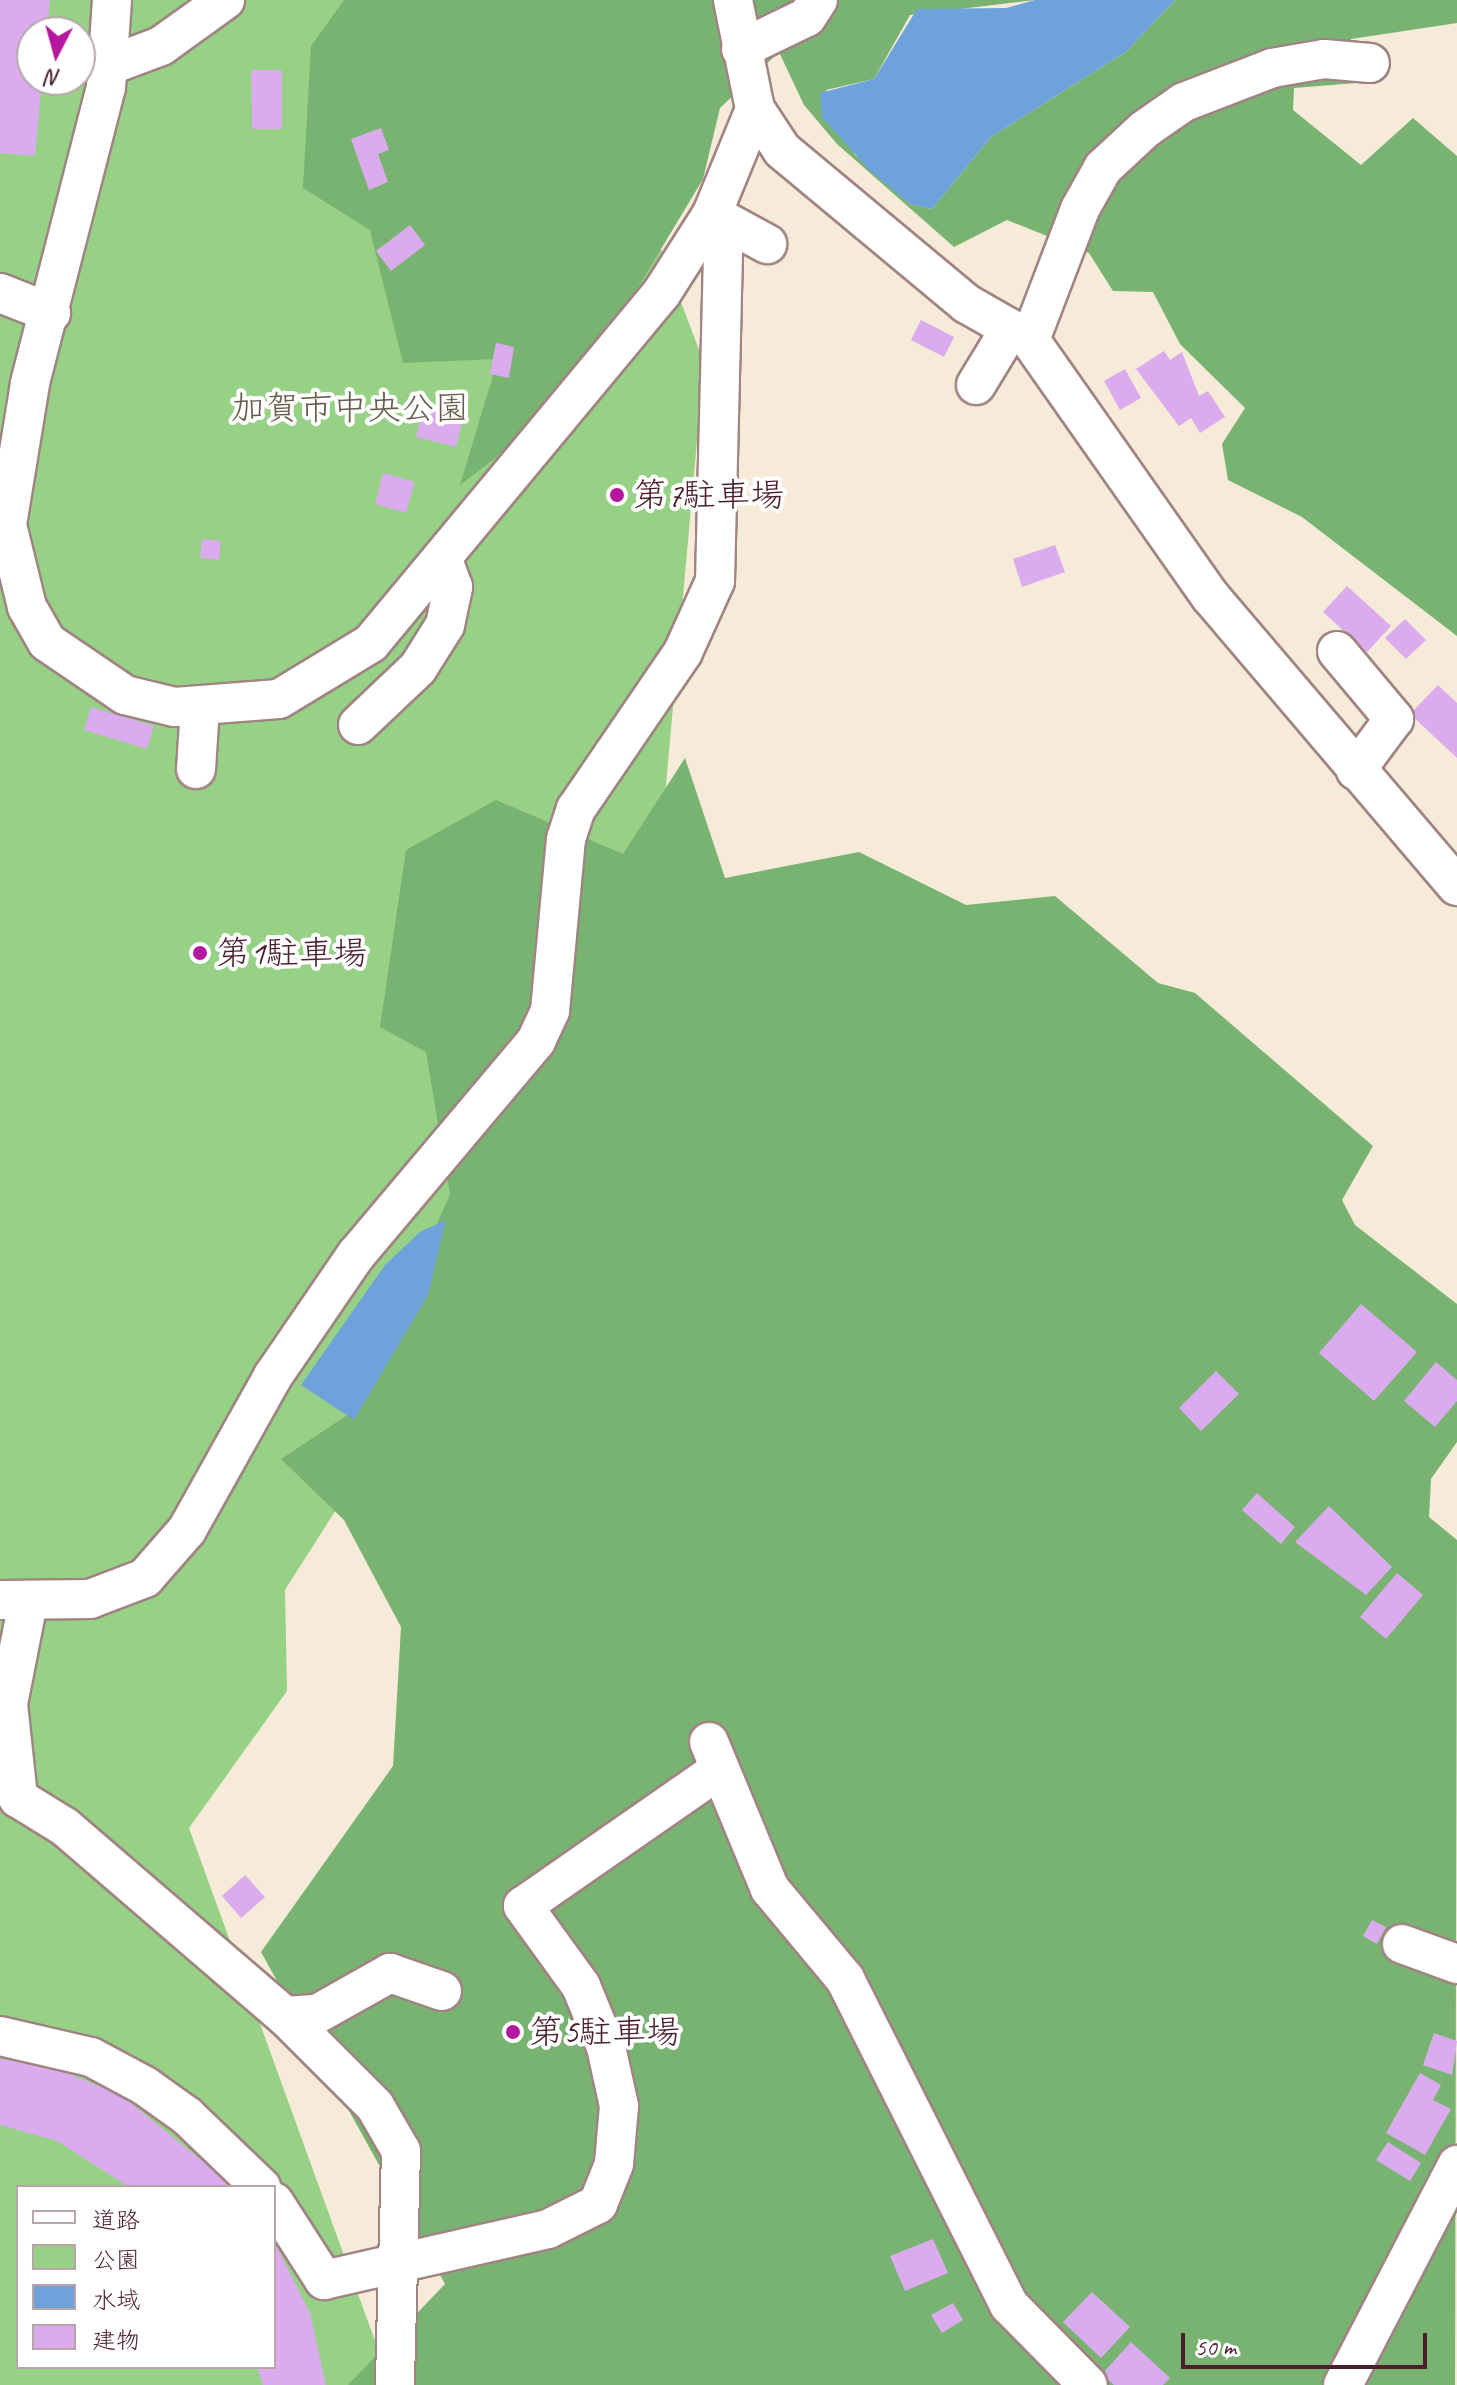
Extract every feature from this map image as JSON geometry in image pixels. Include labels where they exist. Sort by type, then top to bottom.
[{"type":"street","points":[[112,0],[108,66],[51,313],[30,384],[7,525],[27,607],[47,642],[87,675],[125,695],[200,707],[279,699],[327,676],[371,643],[444,562],[661,294],[712,214],[755,109]]},
{"type":"street","points":[[108,66],[161,46],[225,0]]},
{"type":"street","points":[[733,0],[755,109],[813,183],[1020,335],[1210,596],[1457,886]]},
{"type":"street","points":[[741,49],[807,17],[818,0]]},
{"type":"street","points":[[976,385],[1020,335],[1103,168],[1145,129],[1184,102],[1272,68],[1324,59],[1370,63]]},
{"type":"street","points":[[712,214],[767,244]]},
{"type":"street","points":[[395,2385],[401,2151],[375,2106],[285,2016],[65,1827],[18,1798],[8,1704],[14,1601],[90,1599],[145,1578],[178,1543],[323,1300],[416,1178],[536,1041],[550,1011],[566,839],[576,809],[683,652],[715,581],[723,249],[712,214]]},
{"type":"street","points":[[0,293],[51,313]]},
{"type":"street","points":[[358,725],[418,668],[445,625],[453,587],[444,562]]},
{"type":"street","points":[[1337,651],[1394,719],[1356,770]]},
{"type":"street","points":[[196,769],[200,707]]},
{"type":"street","points":[[276,2205],[324,2280],[548,2229],[598,2204],[614,2164],[619,2106],[606,2047],[581,1986],[523,1906],[712,1757],[770,1889],[845,1979],[1009,2305],[1088,2385]]},
{"type":"street","points":[[1402,1944],[1457,1964]]},
{"type":"street","points":[[285,2016],[317,2014],[390,1973],[442,1991]]},
{"type":"street","points":[[0,2036],[91,2057],[145,2086],[259,2185]]},
{"type":"street","points":[[1343,2385],[1457,2165]]},
{"type":"green space","name":"加賀市中央公園","points":[[0,0],[567,0],[704,363],[665,796],[365,1464],[285,1590],[287,1691],[189,1828],[391,2385],[0,2385]]},
{"type":"green space","points":[[344,0],[1035,0],[910,15],[874,79],[826,90],[855,155],[910,204],[932,209],[991,137],[1127,51],[1175,0],[1457,0],[1457,23],[1351,39],[1356,83],[1294,88],[1293,110],[1361,165],[1413,118],[1457,156],[1457,636],[1302,517],[1228,480],[1222,444],[1245,408],[1180,344],[1153,292],[1113,291],[1089,253],[1007,220],[954,247],[837,144],[804,105],[779,52],[720,108],[703,179],[621,316],[513,445],[460,485],[498,359],[403,363],[370,230],[303,188],[311,46]]},
{"type":"green space","points":[[685,758],[725,878],[859,852],[966,905],[1055,896],[1158,983],[1195,993],[1373,1146],[1342,1200],[1355,1225],[1457,1304],[1457,1442],[1431,1479],[1429,1517],[1457,1540],[1455,2385],[348,2385],[445,2284],[261,1952],[393,1766],[401,1627],[344,1520],[281,1459],[358,1408],[450,1194],[426,1052],[380,1027],[406,850],[496,800],[623,854]]},
{"type":"water","points":[[1035,0],[1175,0],[1127,51],[991,137],[932,209],[910,204],[869,170],[822,117],[820,93],[874,79],[917,9],[1006,8]]},
{"type":"water","points":[[446,1220],[428,1295],[354,1420],[301,1385],[385,1265],[420,1232]]},
{"type":"building","points":[[0,0],[50,0],[48,16],[16,16],[16,96],[41,96],[35,156],[0,153]]},
{"type":"building","points":[[251,70],[282,70],[282,129],[252,129]]},
{"type":"building","points":[[381,128],[389,150],[378,154],[388,182],[369,190],[351,139]]},
{"type":"building","points":[[410,225],[425,245],[391,271],[376,251]]},
{"type":"building","points":[[921,320],[954,337],[944,357],[911,340]]},
{"type":"building","points":[[496,343],[514,347],[509,378],[490,374]]},
{"type":"building","points":[[1164,351],[1170,360],[1182,352],[1199,396],[1208,391],[1225,417],[1200,433],[1191,418],[1179,426],[1136,369]]},
{"type":"building","points":[[1125,369],[1141,398],[1120,410],[1104,381]]},
{"type":"building","points":[[424,405],[464,415],[456,447],[416,437]]},
{"type":"building","points":[[383,473],[415,482],[406,513],[375,504]]},
{"type":"building","points":[[202,539],[221,541],[219,560],[200,558]]},
{"type":"building","points":[[1055,545],[1065,572],[1022,587],[1013,559]]},
{"type":"building","points":[[1347,586],[1391,626],[1367,652],[1323,612]]},
{"type":"building","points":[[1405,619],[1426,640],[1406,659],[1385,638]]},
{"type":"building","points":[[1438,685],[1457,703],[1457,758],[1410,714]]},
{"type":"building","points":[[91,707],[154,726],[147,749],[84,730]]},
{"type":"building","points":[[1361,1304],[1417,1352],[1374,1401],[1319,1353]]},
{"type":"building","points":[[1436,1362],[1457,1380],[1457,1401],[1435,1427],[1404,1401]]},
{"type":"building","points":[[1216,1371],[1239,1394],[1201,1431],[1179,1408]]},
{"type":"building","points":[[1257,1493],[1295,1527],[1281,1544],[1242,1510]]},
{"type":"building","points":[[1329,1506],[1392,1567],[1366,1595],[1295,1542]]},
{"type":"building","points":[[1397,1573],[1423,1595],[1386,1639],[1360,1617]]},
{"type":"building","points":[[245,1875],[265,1897],[241,1918],[222,1896]]},
{"type":"building","points":[[1372,1920],[1386,1927],[1377,1944],[1363,1936]]},
{"type":"building","points":[[1434,2033],[1457,2041],[1452,2075],[1423,2065]]},
{"type":"building","points":[[0,2059],[52,2067],[121,2095],[232,2185],[126,2185],[57,2141],[0,2125]]},
{"type":"building","points":[[1420,2073],[1441,2085],[1433,2100],[1451,2109],[1425,2155],[1386,2133]]},
{"type":"building","points":[[1388,2142],[1421,2163],[1410,2181],[1376,2160]]},
{"type":"building","points":[[933,2239],[948,2273],[905,2291],[890,2256]]},
{"type":"building","points":[[276,2245],[310,2313],[326,2385],[263,2385],[258,2369],[276,2369]]},
{"type":"building","points":[[1092,2292],[1130,2327],[1101,2358],[1063,2322]]},
{"type":"building","points":[[953,2303],[963,2320],[942,2333],[931,2315]]},
{"type":"building","points":[[1131,2342],[1170,2378],[1163,2385],[1114,2385],[1102,2374]]},
{"type":"place","name":"第7駐車場","points":[[617,495]]},
{"type":"place","name":"第1駐車場","points":[[200,953]]},
{"type":"place","name":"第5駐車場","points":[[513,2032]]}]
